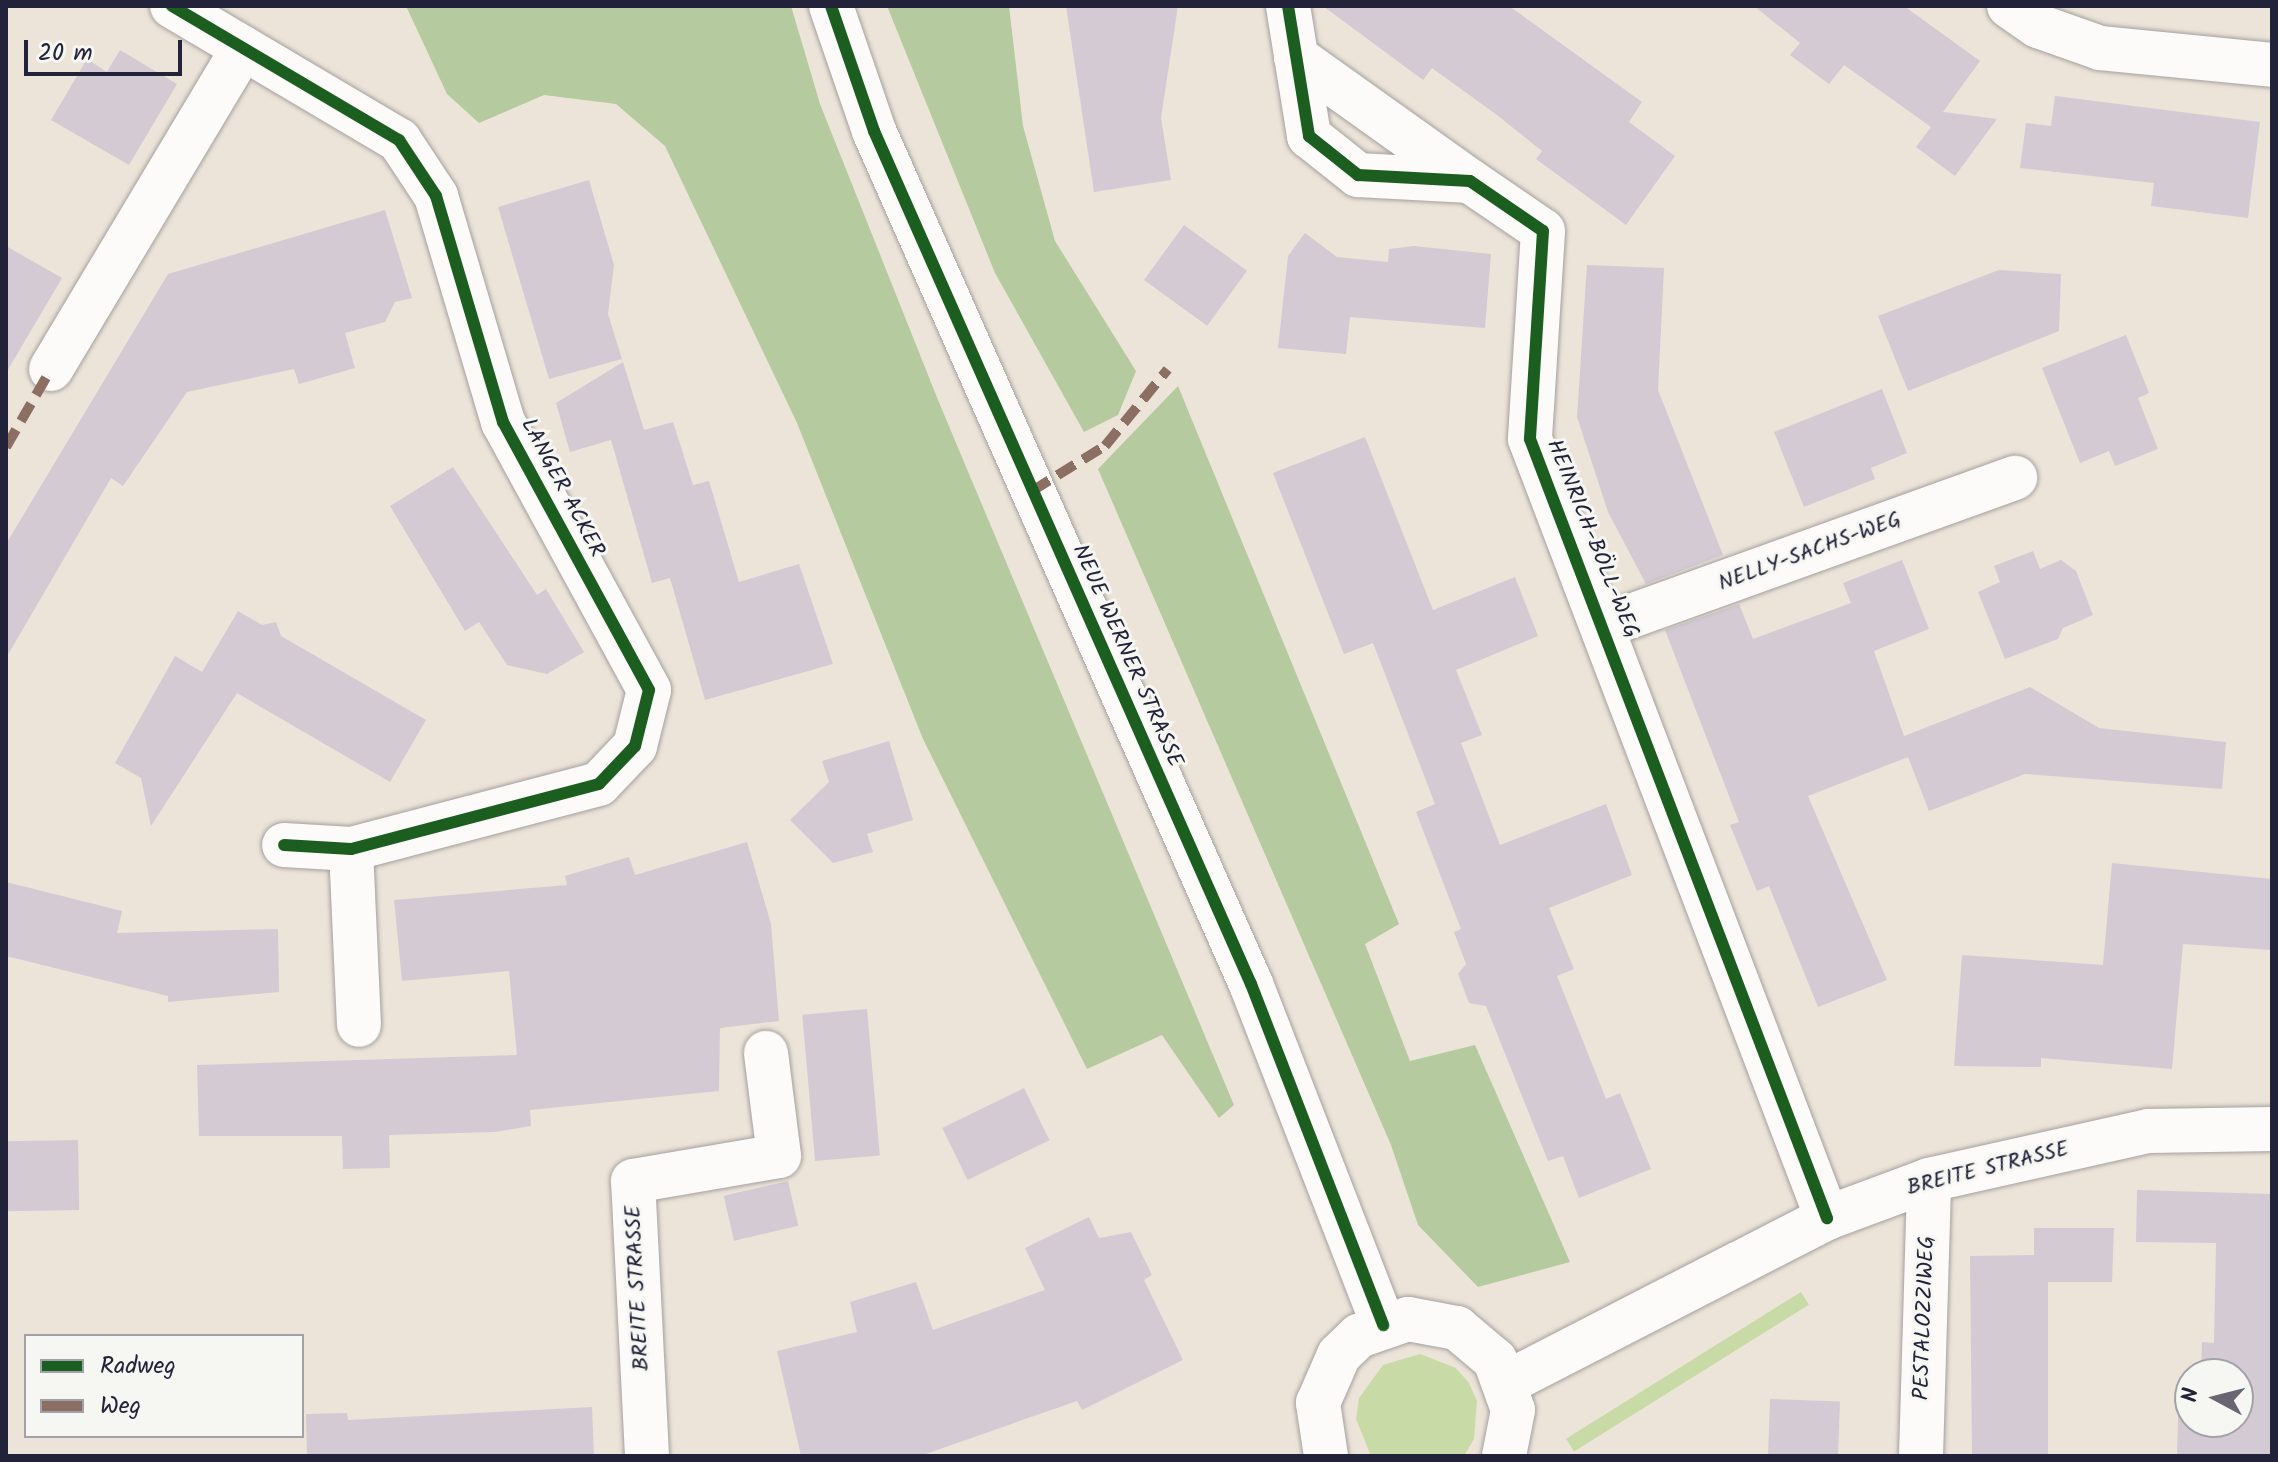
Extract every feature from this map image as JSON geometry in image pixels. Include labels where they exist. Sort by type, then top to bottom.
[{"type":"street","name":"LANGER ACKER","points":[[172,6],[399,140],[436,196],[503,422],[649,690],[635,746],[599,784],[351,849],[284,845]]},
{"type":"street","name":"NEUE WERNER STRASSE","points":[[831,6],[874,131],[1251,984],[1383,1325]]},
{"type":"street","points":[[1288,6],[1309,136],[1358,175],[1470,181]]},
{"type":"street","points":[[2009,6],[2038,26],[2100,48],[2272,65]]},
{"type":"street","points":[[51,369],[243,48]]},
{"type":"street","name":"HEINRICH-BÖLL-WEG","points":[[1296,57],[1543,231],[1530,439],[1606,625],[1827,1218]]},
{"type":"street","name":"NELLY-SACHS-WEG","points":[[1606,625],[2015,478]]},
{"type":"street","points":[[351,849],[359,1025]]},
{"type":"street","name":"BREITE STRASSE","points":[[647,1456],[633,1181],[779,1156],[766,1053]]},
{"type":"street","name":"BREITE STRASSE","points":[[1506,1383],[1827,1218],[1929,1180],[2148,1131],[2272,1129]]},
{"type":"street","name":"PESTALOZZIWEG","points":[[1921,1456],[1929,1180]]},
{"type":"street","points":[[1326,1456],[1318,1417],[1326,1378],[1339,1355],[1383,1325],[1433,1320],[1457,1328],[1495,1360],[1506,1383],[1513,1410],[1504,1456]]},
{"type":"green space","points":[[406,6],[791,6],[820,104],[938,400],[1234,1105],[1219,1118],[1162,1035],[1087,1069],[923,739],[797,423],[665,146],[616,104],[544,95],[479,123],[447,94]]},
{"type":"green space","points":[[887,6],[1009,6],[1023,126],[1055,241],[1136,371],[1118,415],[1084,432],[995,273]]},
{"type":"green space","points":[[1178,386],[1399,924],[1365,944],[1410,1061],[1475,1045],[1570,1262],[1478,1287],[1418,1225],[1391,1145],[1098,469]]},
{"type":"green space","points":[[1801,1292],[1809,1305],[1574,1452],[1566,1439]]},
{"type":"green space","points":[[1420,1354],[1456,1368],[1469,1383],[1477,1401],[1474,1439],[1464,1456],[1371,1456],[1356,1419],[1359,1398],[1383,1365]]},
{"type":"building","points":[[1066,6],[1178,6],[1161,118],[1171,180],[1094,192]]},
{"type":"building","points":[[1323,6],[1509,6],[1642,102],[1629,122],[1675,156],[1626,225],[1536,159],[1542,151],[1432,68],[1423,80]]},
{"type":"building","points":[[1754,6],[1904,6],[1980,61],[1943,112],[1997,119],[1955,176],[1916,147],[1931,127],[1844,65],[1829,84],[1790,55],[1800,43]]},
{"type":"building","points":[[120,50],[177,84],[129,165],[51,120],[87,59],[107,72]]},
{"type":"building","points":[[2055,96],[2260,122],[2248,218],[2151,206],[2154,183],[2020,168],[2026,123],[2051,126]]},
{"type":"building","points":[[589,180],[614,265],[608,314],[622,359],[549,379],[498,207]]},
{"type":"building","points":[[385,210],[412,298],[395,302],[385,322],[345,333],[355,368],[299,384],[294,369],[187,392],[123,486],[111,478],[6,658],[6,544],[168,274]]},
{"type":"building","points":[[1184,225],[1247,271],[1207,326],[1144,280]]},
{"type":"building","points":[[1305,233],[1337,257],[1388,262],[1389,249],[1414,246],[1491,254],[1485,328],[1350,317],[1346,354],[1278,348],[1288,256]]},
{"type":"building","points":[[6,246],[62,278],[6,373]]},
{"type":"building","points":[[1587,265],[1664,268],[1658,390],[1723,555],[1646,584],[1608,512],[1577,417]]},
{"type":"building","points":[[1999,270],[2061,274],[2059,331],[1908,391],[1878,316]]},
{"type":"building","points":[[2126,335],[2149,393],[2138,398],[2158,449],[2115,466],[2109,451],[2080,463],[2042,368]]},
{"type":"building","points":[[623,362],[644,430],[673,422],[693,485],[709,481],[739,582],[799,564],[833,664],[705,700],[670,578],[652,583],[611,440],[570,452],[556,403]]},
{"type":"building","points":[[1882,389],[1907,453],[1871,468],[1875,479],[1804,507],[1774,432]]},
{"type":"building","points":[[1365,437],[1433,610],[1515,577],[1538,636],[1456,670],[1482,735],[1461,743],[1500,845],[1606,804],[1632,875],[1549,908],[1574,969],[1557,976],[1606,1099],[1620,1093],[1651,1169],[1579,1198],[1563,1156],[1548,1161],[1486,1006],[1469,1003],[1458,974],[1466,964],[1454,932],[1461,929],[1416,812],[1435,804],[1373,643],[1344,654],[1273,473]]},
{"type":"building","points":[[453,467],[537,595],[546,589],[584,652],[547,674],[507,665],[479,622],[465,631],[390,506]]},
{"type":"building","points":[[2033,551],[2040,569],[2061,560],[2076,571],[2093,615],[2063,628],[2058,639],[2005,659],[1978,592],[2000,582],[1994,566]]},
{"type":"building","points":[[1902,560],[1929,629],[1874,651],[1904,736],[2030,687],[2099,728],[2226,742],[2222,789],[2025,774],[1929,811],[1908,757],[1808,796],[1887,980],[1818,1007],[1769,886],[1757,891],[1730,825],[1739,822],[1665,630],[1739,604],[1753,639],[1851,603],[1843,583]]},
{"type":"building","points":[[238,611],[262,625],[276,622],[281,636],[426,720],[390,782],[237,693],[151,826],[141,778],[115,763],[175,656],[202,672]]},
{"type":"building","points":[[889,741],[913,820],[867,834],[873,852],[833,863],[790,820],[829,782],[822,761]]},
{"type":"building","points":[[747,842],[771,924],[779,1021],[720,1028],[719,1091],[530,1110],[531,1126],[494,1132],[389,1135],[390,1168],[343,1169],[342,1136],[199,1136],[197,1065],[517,1055],[509,971],[402,981],[394,900],[567,885],[565,876],[629,857],[635,875]]},
{"type":"building","points":[[2112,863],[2272,879],[2272,950],[2183,944],[2172,1069],[2041,1058],[2041,1067],[1954,1066],[1962,955],[2103,965]]},
{"type":"building","points":[[6,882],[122,911],[117,933],[278,929],[279,992],[168,1002],[168,996],[6,956]]},
{"type":"building","points":[[867,1009],[880,1155],[815,1161],[802,1015]]},
{"type":"building","points":[[1024,1088],[1049,1140],[968,1180],[942,1128]]},
{"type":"building","points":[[78,1140],[79,1210],[7,1211],[6,1141]]},
{"type":"building","points":[[788,1181],[798,1226],[734,1241],[724,1196]]},
{"type":"building","points":[[2137,1190],[2272,1194],[2272,1456],[2177,1456],[2178,1438],[2254,1438],[2254,1358],[2202,1358],[2202,1342],[2214,1343],[2216,1243],[2136,1242]]},
{"type":"building","points":[[1089,1217],[1099,1238],[1131,1232],[1152,1275],[1144,1280],[1183,1360],[1082,1410],[1077,1401],[920,1456],[801,1456],[777,1351],[857,1332],[850,1302],[916,1282],[933,1330],[1045,1290],[1025,1248]]},
{"type":"building","points":[[2034,1228],[2114,1228],[2112,1282],[2048,1282],[2048,1456],[1972,1456],[1970,1256],[2034,1255]]},
{"type":"building","points":[[1770,1399],[1840,1401],[1838,1456],[1768,1456]]},
{"type":"building","points":[[592,1407],[594,1456],[307,1456],[306,1414],[347,1413],[348,1420]]},
{"type":"marked path","points":[[6,447],[51,369]]},
{"type":"marked path","points":[[1032,491],[1105,446],[1168,369]]},
{"type":"cycle path","points":[[172,6],[399,140],[436,196],[503,422],[649,690],[635,746],[599,784],[351,849],[284,845]]},
{"type":"cycle path","points":[[831,6],[874,131],[1251,984],[1383,1325]]},
{"type":"cycle path","points":[[1288,6],[1309,136],[1358,175],[1470,181],[1543,231],[1530,439],[1827,1218]]}]
